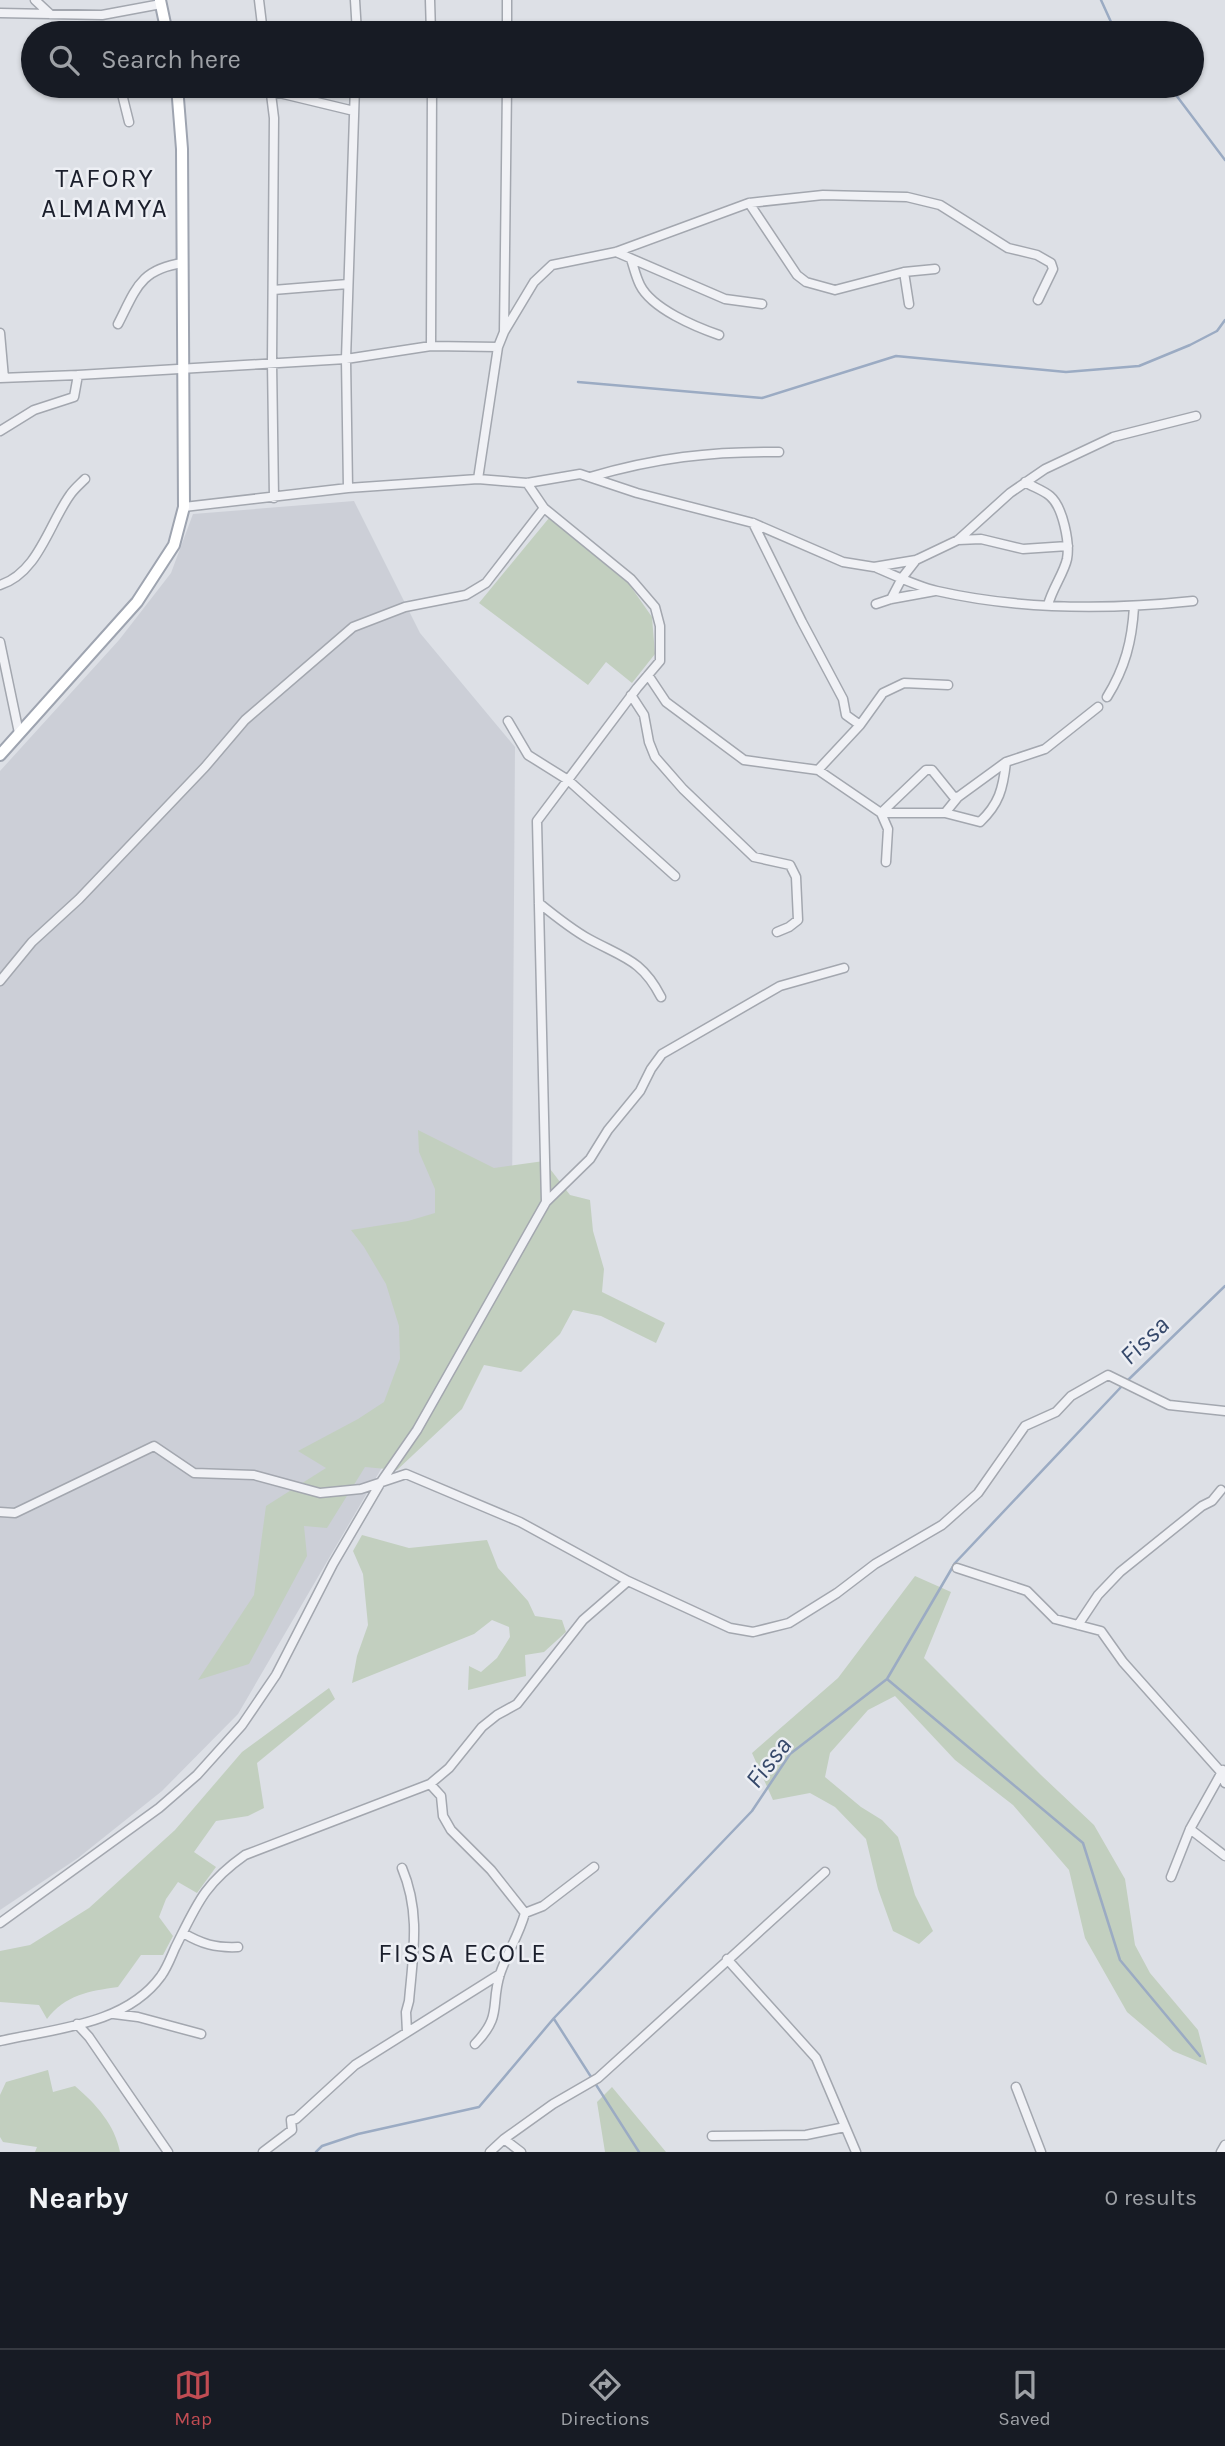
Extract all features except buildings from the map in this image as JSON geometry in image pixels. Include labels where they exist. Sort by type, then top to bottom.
[{"type":"main road","points":[[160,2],[164,21]]},
{"type":"main road","points":[[0,755],[137,602],[174,545],[184,507],[182,149],[178,98]]},
{"type":"street","points":[[35,0],[50,14]]},
{"type":"street","points":[[259,0],[262,21]]},
{"type":"street","points":[[355,0],[356,21]]},
{"type":"street","points":[[430,0],[431,21]]},
{"type":"street","points":[[507,0],[507,21]]},
{"type":"street","points":[[0,13],[102,15],[160,2]]},
{"type":"street","points":[[123,98],[129,122]]},
{"type":"street","points":[[271,98],[274,118],[274,498]]},
{"type":"street","points":[[307,98],[354,111]]},
{"type":"street","points":[[348,488],[346,359],[355,98]]},
{"type":"street","points":[[431,346],[432,98]]},
{"type":"street","points":[[505,331],[507,98]]},
{"type":"street","points":[[478,479],[498,347],[534,282],[552,265],[616,253],[749,203],[824,195],[907,197],[940,205],[1008,248],[1037,255],[1051,263],[1053,269],[1038,300]]},
{"type":"street","points":[[749,203],[797,275],[806,282],[835,290],[904,272],[935,269]]},
{"type":"street","points":[[616,253],[725,299],[762,304]]},
{"type":"street","points":[[631,259],[641,288],[668,312],[694,327],[719,335]]},
{"type":"street","points":[[118,324],[139,281],[164,265],[183,263]]},
{"type":"street","points":[[904,272],[909,304]]},
{"type":"street","points":[[273,290],[348,284]]},
{"type":"street","points":[[0,333],[2,378],[346,359],[431,346],[498,347]]},
{"type":"street","points":[[0,431],[34,410],[74,397],[78,375]]},
{"type":"street","points":[[874,567],[916,560],[958,540],[1010,492],[1045,469],[1113,438],[1196,416]]},
{"type":"street","points":[[590,477],[632,464],[671,457],[779,452]]},
{"type":"street","points":[[184,507],[348,488],[478,479],[527,483],[580,474],[753,523],[843,562],[874,567],[935,591],[1030,606],[1134,607],[1193,601]]},
{"type":"street","points":[[0,585],[10,582],[27,566],[69,495],[85,479]]},
{"type":"street","points":[[1025,482],[1051,497],[1059,510],[1068,546],[1066,561],[1053,587],[1048,606]]},
{"type":"street","points":[[527,483],[544,508],[631,579],[656,607],[660,626],[660,661],[631,695],[537,821],[547,1202]]},
{"type":"street","points":[[0,981],[32,942],[79,899],[255,711],[353,627],[405,607],[466,595],[486,583],[544,508]]},
{"type":"street","points":[[753,523],[843,699],[846,715],[860,725]]},
{"type":"street","points":[[958,540],[981,540],[1023,549],[1068,546]]},
{"type":"street","points":[[891,599],[916,560]]},
{"type":"street","points":[[876,604],[935,591]]},
{"type":"street","points":[[1107,697],[1126,660],[1134,607]]},
{"type":"street","points":[[0,642],[19,733]]},
{"type":"street","points":[[648,675],[666,702],[744,760],[818,769],[881,813],[888,828],[886,862]]},
{"type":"street","points":[[818,769],[860,725],[883,694],[904,682],[948,685]]},
{"type":"street","points":[[631,695],[644,715],[654,757],[682,789],[754,857],[790,865],[796,877],[797,920],[777,932]]},
{"type":"street","points":[[945,813],[958,797],[1006,762],[1045,749],[1098,706]]},
{"type":"street","points":[[508,721],[528,755],[568,780],[675,876]]},
{"type":"street","points":[[881,813],[945,813],[980,822],[995,807],[1004,780],[1006,762]]},
{"type":"street","points":[[881,813],[926,770],[932,770],[953,796],[958,797]]},
{"type":"street","points":[[539,903],[588,938],[639,965],[651,978],[661,997]]},
{"type":"street","points":[[0,1923],[159,1808],[197,1775],[242,1725],[276,1675],[332,1564],[381,1482],[417,1430],[547,1202],[590,1159],[608,1130],[640,1091],[650,1069],[662,1054],[674,1044],[723,1020],[780,986],[844,968]]},
{"type":"street","points":[[0,1512],[15,1513],[154,1446],[194,1473],[254,1475],[320,1493],[361,1489],[406,1474],[520,1522],[628,1581],[730,1628],[753,1632],[789,1623],[837,1594],[875,1564],[942,1525],[978,1493],[1025,1426],[1056,1412],[1071,1396],[1108,1375],[1169,1405],[1225,1411]]},
{"type":"street","points":[[1078,1625],[1098,1595],[1121,1572],[1224,1489]]},
{"type":"street","points":[[957,1568],[1027,1591],[1055,1619],[1101,1630],[1123,1662],[1223,1770],[1225,1783]]},
{"type":"street","points":[[0,2041],[111,2014],[140,1997],[160,1977],[202,1894],[222,1872],[245,1855],[430,1784],[449,1768],[482,1727],[517,1704],[583,1620],[628,1581]]},
{"type":"street","points":[[1171,1877],[1190,1829],[1223,1770]]},
{"type":"street","points":[[430,1784],[441,1796],[443,1816],[451,1830],[491,1870],[525,1913]]},
{"type":"street","points":[[1190,1829],[1225,1856]]},
{"type":"street","points":[[525,1913],[543,1906],[594,1867]]},
{"type":"street","points":[[402,1868],[415,1912],[410,2001],[406,2012],[407,2032]]},
{"type":"street","points":[[490,2152],[553,2104],[598,2078],[825,1872]]},
{"type":"street","points":[[475,2044],[492,2023],[500,1975],[525,1913]]},
{"type":"street","points":[[183,1933],[202,1944],[217,1948],[238,1947]]},
{"type":"street","points":[[727,1959],[816,2058],[856,2152]]},
{"type":"street","points":[[263,2152],[292,2130],[290,2120],[296,2119],[355,2065],[500,1975]]},
{"type":"street","points":[[111,2014],[138,2017],[201,2034]]},
{"type":"street","points":[[77,2024],[89,2037],[168,2152]]},
{"type":"street","points":[[1016,2087],[1041,2152]]},
{"type":"street","points":[[712,2136],[806,2135],[845,2127]]},
{"type":"street","points":[[504,2139],[522,2152]]},
{"type":"street","points":[[1221,2152],[1225,2145]]},
{"type":"shaded area","points":[[354,501],[420,633],[515,747],[512,1203],[405,1428],[238,1714],[162,1791],[78,1858],[0,1910],[0,771],[119,640],[171,573],[193,514]]},
{"type":"green space","points":[[549,518],[629,584],[652,617],[655,654],[632,683],[606,662],[588,685],[479,603]]},
{"type":"green space","points":[[418,1130],[494,1168],[544,1161],[570,1195],[590,1200],[593,1231],[604,1269],[602,1292],[665,1323],[656,1343],[601,1316],[573,1310],[560,1334],[521,1372],[484,1365],[462,1409],[397,1470],[365,1467],[327,1528],[304,1526],[307,1556],[249,1664],[198,1680],[254,1595],[266,1506],[326,1468],[298,1451],[384,1402],[400,1359],[399,1326],[386,1284],[351,1230],[408,1221],[435,1213],[435,1189],[419,1152]]},
{"type":"green space","points":[[362,1535],[409,1548],[487,1540],[498,1568],[528,1601],[535,1616],[562,1620],[566,1632],[544,1652],[525,1655],[526,1676],[468,1690],[469,1666],[481,1672],[497,1658],[510,1637],[509,1627],[492,1620],[474,1634],[352,1683],[357,1656],[368,1625],[363,1574],[353,1551]]},
{"type":"green space","points":[[915,1576],[951,1592],[924,1658],[1094,1825],[1125,1879],[1135,1945],[1150,1973],[1198,2030],[1207,2065],[1173,2051],[1127,2012],[1085,1938],[1069,1870],[1013,1805],[955,1760],[895,1696],[868,1710],[830,1753],[825,1777],[861,1807],[882,1820],[898,1837],[915,1895],[933,1931],[919,1944],[893,1931],[878,1889],[866,1839],[835,1807],[810,1793],[773,1800],[752,1753],[838,1678]]},
{"type":"green space","points":[[329,1688],[335,1699],[257,1763],[264,1808],[248,1816],[216,1821],[194,1852],[216,1867],[197,1893],[178,1882],[166,1899],[159,1917],[173,1936],[163,1955],[141,1955],[118,1987],[70,1999],[47,2019],[39,2005],[0,2002],[0,1951],[30,1945],[89,1908],[175,1830],[242,1752]]},
{"type":"green space","points":[[48,2070],[53,2092],[75,2086],[90,2100],[109,2124],[120,2152],[35,2152],[37,2147],[3,2142],[0,2137],[0,2095],[6,2082]]},
{"type":"green space","points":[[612,2087],[666,2152],[605,2152],[597,2102]]},
{"type":"waterway","name":"Fissa","points":[[1101,0],[1111,21]]},
{"type":"waterway","name":"Fissa","points":[[1178,98],[1225,160]]},
{"type":"waterway","points":[[578,382],[762,398],[896,356],[1066,372],[1139,366],[1217,331],[1225,320]]},
{"type":"waterway","name":"Fissa","points":[[1127,1381],[1225,1286]]},
{"type":"waterway","name":"Fissa","points":[[316,2152],[322,2146],[358,2134],[479,2107],[554,2018],[752,1811],[790,1754],[887,1679],[955,1563],[1122,1386]]},
{"type":"waterway","points":[[887,1679],[1083,1843],[1120,1960],[1200,2056]]},
{"type":"waterway","points":[[554,2019],[639,2152]]},
{"type":"district","name":"TAFORY ALMAMYA","points":[[105,193]]},
{"type":"district","name":"FISSA ECOLE","points":[[463,1953]]}]
